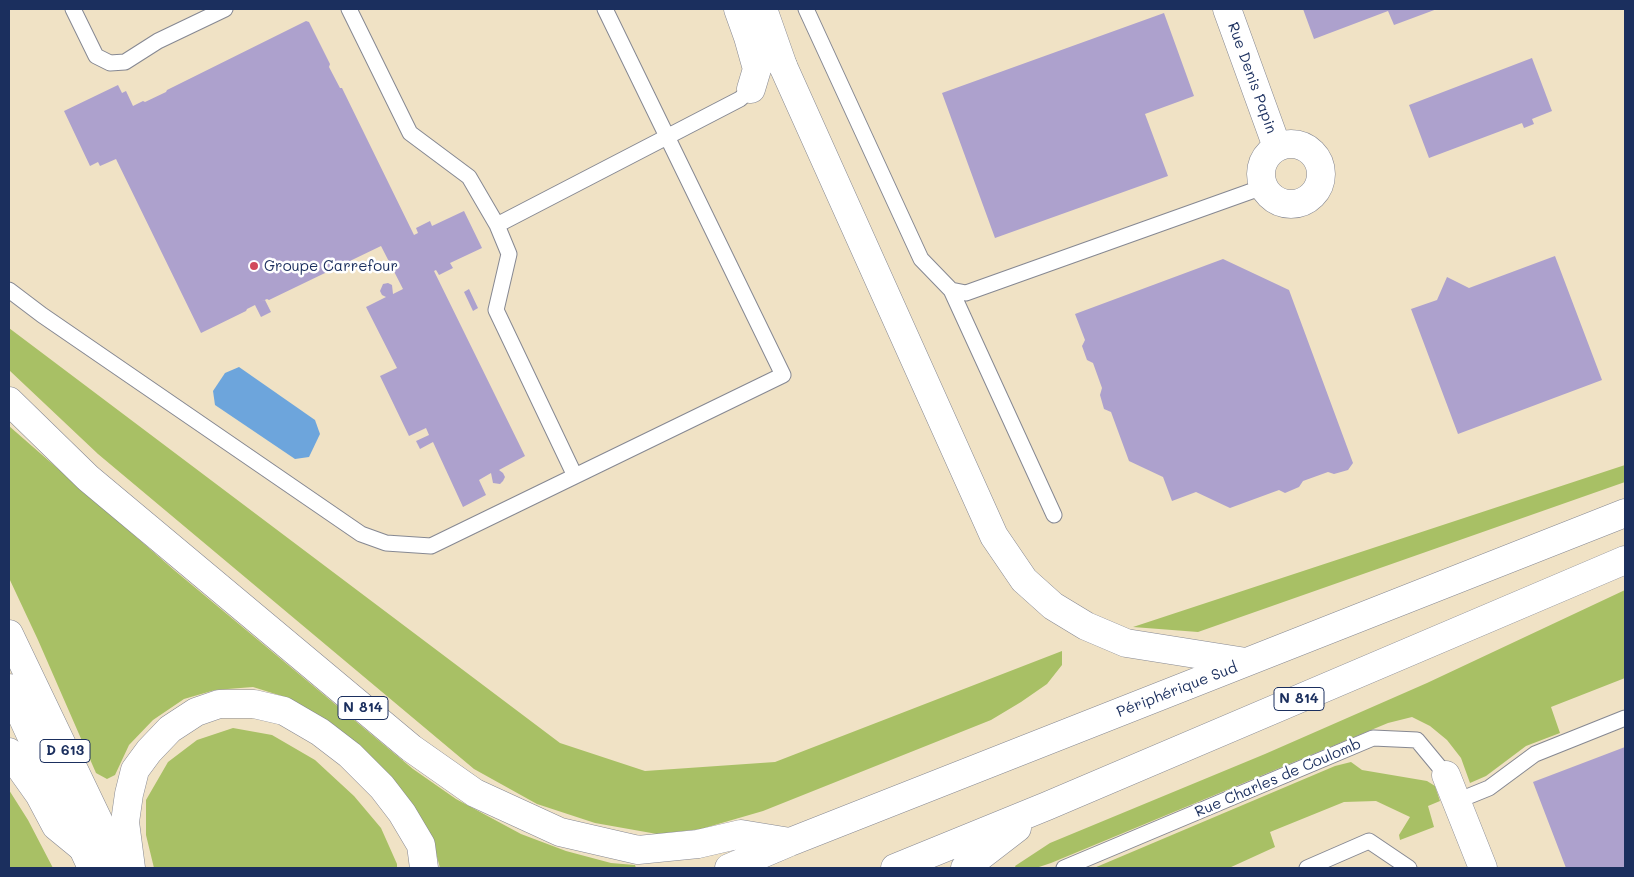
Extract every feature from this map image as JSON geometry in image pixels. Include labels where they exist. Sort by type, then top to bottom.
[{"type":"main road","points":[[738,9],[757,70],[751,89]]},
{"type":"main road","points":[[763,9],[784,66],[994,536],[1024,580],[1053,606],[1086,626],[1126,643],[1248,662]]},
{"type":"main road","name":"Rue Denis Papin","points":[[1227,9],[1277,147]]},
{"type":"main road","name":"Rue Denis Papin","points":[[1288,144],[1300,146],[1310,151],[1318,160],[1321,171],[1320,182],[1315,193],[1306,201],[1294,205],[1281,203],[1270,197],[1263,186],[1261,175],[1263,164],[1268,154],[1277,147],[1288,144]]},
{"type":"main road","name":"N 814","points":[[9,401],[88,478],[411,748],[475,793],[560,832],[638,850],[698,844],[741,834],[790,842]]},
{"type":"main road","name":"Périphérique Sud","points":[[729,868],[790,842],[1625,513]]},
{"type":"main road","name":"N 814","points":[[895,868],[1046,806],[1625,560]]},
{"type":"main road","name":"D 613","points":[[9,634],[121,868]]},
{"type":"main road","name":"D 613","points":[[9,688],[88,859]]},
{"type":"main road","name":"N 814","points":[[130,868],[125,822],[135,770],[149,751],[170,729],[196,712],[219,704],[254,704],[284,711],[320,732],[350,754],[382,787],[402,813],[421,845],[424,868]]},
{"type":"main road","points":[[9,752],[39,794],[56,826],[88,859]]},
{"type":"main road","name":"Rue Charles de Coulomb","points":[[1446,774],[1483,868]]},
{"type":"main road","name":"N 814","points":[[965,868],[1046,806]]},
{"type":"lane","points":[[73,9],[96,56],[110,63],[125,62],[158,41],[225,9]]},
{"type":"lane","points":[[349,9],[410,133],[470,177],[497,225],[509,254],[496,310],[575,476]]},
{"type":"lane","points":[[9,290],[42,315],[360,534],[386,542],[431,546],[783,375],[605,9]]},
{"type":"lane","points":[[806,9],[921,259],[951,290],[1054,516]]},
{"type":"lane","points":[[497,225],[740,99],[751,89]]},
{"type":"lane","points":[[951,290],[966,293],[1263,186]]},
{"type":"lane","points":[[1457,801],[1489,788],[1535,754],[1625,718]]},
{"type":"lane","name":"Rue Charles de Coulomb","points":[[1064,868],[1373,738],[1417,740],[1446,774]]},
{"type":"lane","points":[[1307,868],[1369,841],[1409,868]]},
{"type":"green space","points":[[9,328],[560,743],[645,771],[775,762],[1062,651],[1062,665],[1047,684],[991,720],[763,811],[701,829],[657,834],[595,823],[537,804],[474,769],[98,454],[9,370]]},
{"type":"green space","points":[[9,426],[174,570],[413,769],[456,799],[521,834],[566,851],[611,863],[635,865],[636,868],[440,868],[433,842],[285,697],[253,687],[215,690],[184,699],[153,720],[129,745],[115,775],[107,779],[96,773],[9,578]]},
{"type":"green space","points":[[1625,465],[1625,482],[1198,632],[1133,627]]},
{"type":"green space","points":[[1625,590],[1625,678],[1551,707],[1560,733],[1526,746],[1486,776],[1470,783],[1461,758],[1447,740],[1430,726],[1412,717],[1388,723],[1051,863],[1036,868],[1016,868],[1015,866],[1050,843],[1265,754],[1427,683]]},
{"type":"green space","points":[[233,728],[272,735],[315,760],[354,796],[381,828],[397,868],[154,868],[146,835],[146,800],[168,762],[197,740]]},
{"type":"green space","points":[[1351,762],[1362,770],[1427,781],[1435,786],[1440,801],[1428,806],[1434,827],[1400,840],[1399,835],[1410,817],[1376,801],[1344,802],[1270,832],[1275,847],[1229,868],[1094,868],[1335,766]]},
{"type":"green space","points":[[9,790],[28,820],[53,868],[9,868]]},
{"type":"water","points":[[239,367],[315,420],[320,434],[309,457],[295,459],[215,405],[213,391],[225,373]]},
{"type":"building","points":[[1303,9],[1437,9],[1394,25],[1388,11],[1314,39]]},
{"type":"building","points":[[1164,13],[1194,96],[1145,114],[1168,176],[995,238],[942,93]]},
{"type":"building","name":"Groupe Carrefour","points":[[306,21],[309,22],[330,64],[329,67],[340,88],[342,88],[414,235],[418,233],[416,228],[430,221],[432,226],[464,211],[482,248],[450,263],[453,268],[439,275],[436,270],[434,271],[525,456],[499,470],[505,477],[500,484],[493,483],[491,473],[479,480],[486,495],[463,507],[433,442],[420,449],[416,441],[429,435],[426,428],[409,436],[380,376],[397,368],[366,307],[386,297],[380,291],[383,284],[388,283],[392,285],[393,294],[403,289],[381,246],[269,300],[267,299],[260,302],[265,300],[271,312],[261,317],[255,305],[201,333],[116,159],[100,166],[98,162],[90,166],[64,111],[118,85],[122,93],[126,91],[133,106],[143,101],[145,102]]},
{"type":"building","points":[[1532,58],[1552,111],[1532,119],[1534,124],[1524,128],[1522,123],[1429,158],[1409,105]]},
{"type":"building","points":[[1555,256],[1602,380],[1458,434],[1411,309],[1437,300],[1447,277],[1469,288]]},
{"type":"building","points":[[1223,259],[1289,290],[1353,463],[1348,470],[1334,474],[1328,472],[1303,481],[1299,487],[1285,493],[1279,490],[1230,508],[1196,492],[1172,501],[1163,477],[1129,461],[1111,412],[1104,409],[1100,395],[1102,388],[1093,363],[1087,360],[1082,346],[1085,340],[1075,314]]},
{"type":"building","points":[[469,289],[478,308],[473,311],[464,292]]},
{"type":"building","points":[[1625,747],[1625,868],[1566,868],[1533,782]]},
{"type":"place","name":"Groupe Carrefour","points":[[254,266]]}]
